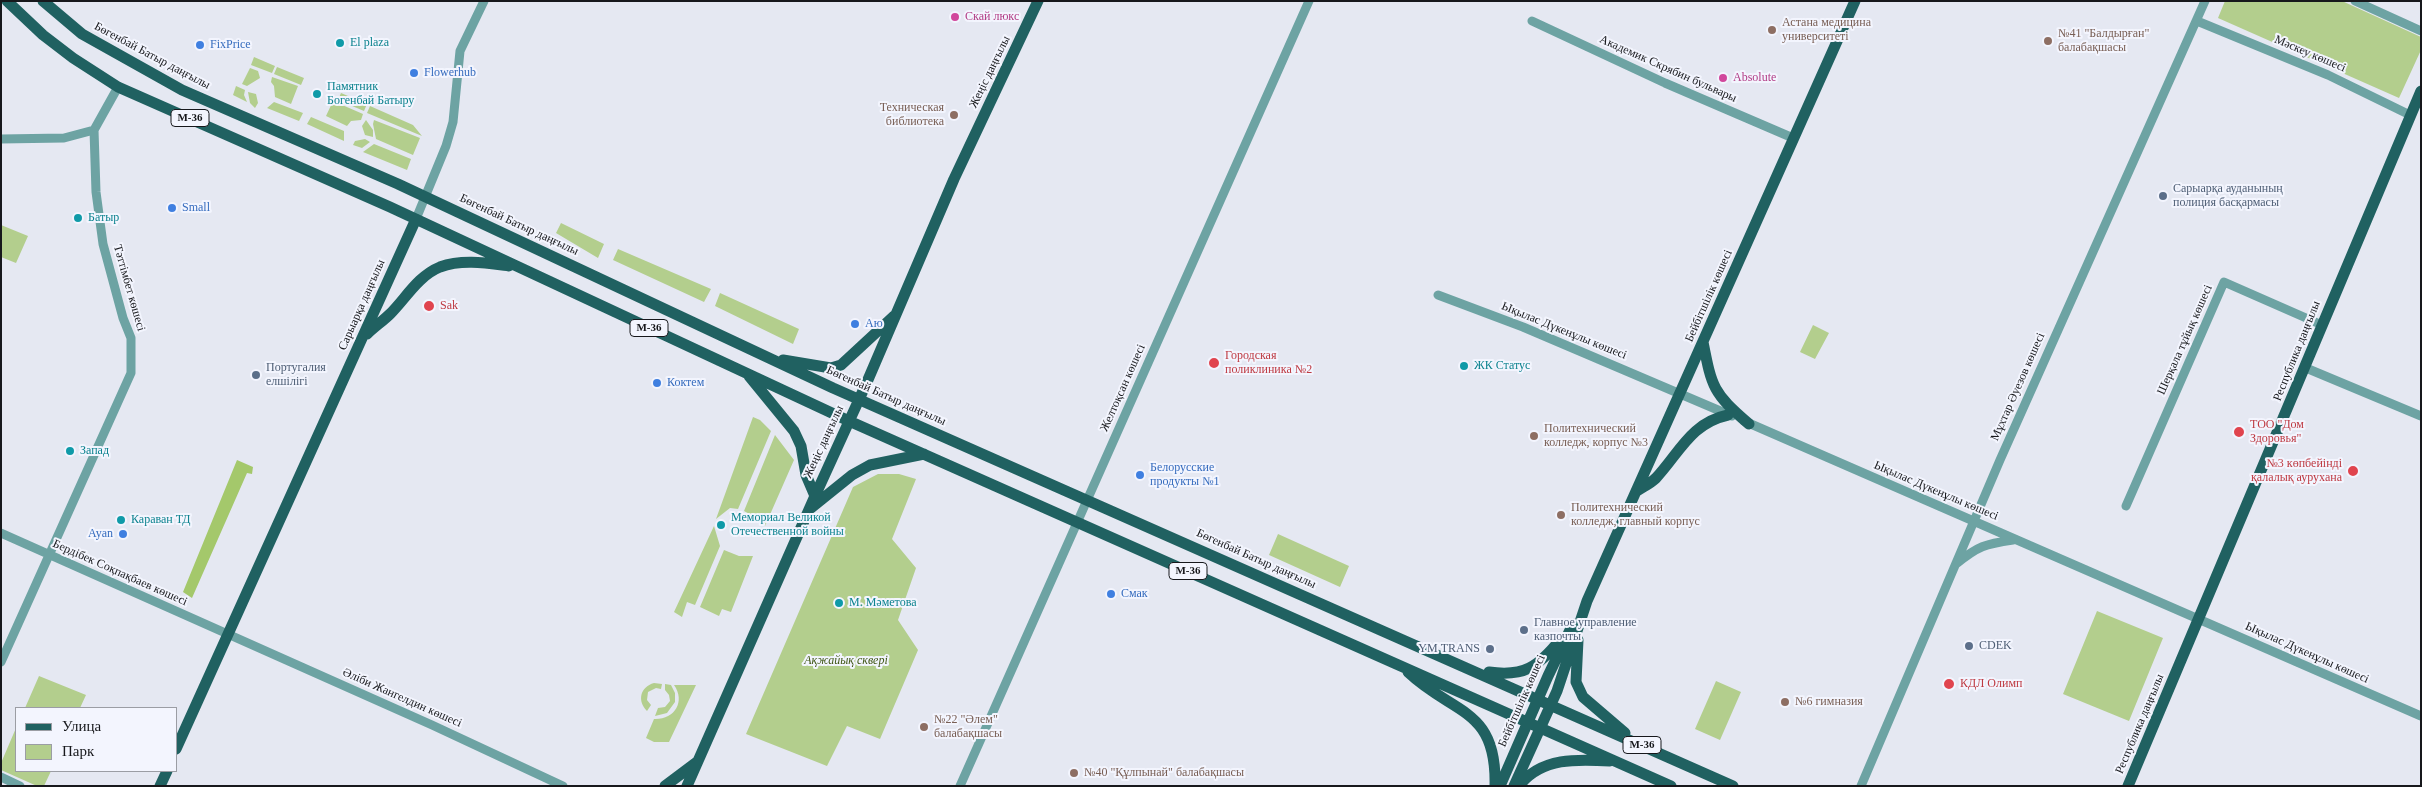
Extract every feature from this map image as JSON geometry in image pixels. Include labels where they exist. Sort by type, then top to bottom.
[{"type":"main road","name":"M-36","points":[[7,1],[73,58],[118,87],[416,220],[850,421],[1671,786]]},
{"type":"main road","name":"Бөгенбай Батыр даңғылы","points":[[43,1],[82,34],[182,90],[425,197],[860,399],[1733,786]]},
{"type":"main road","name":"Жеңіс даңғылы","points":[[687,786],[810,509],[814,496],[860,399],[954,179],[1038,1]]},
{"type":"main road","name":"Бейбітшілік көшесі","points":[[1500,786],[1538,698],[1576,625],[1637,492],[1855,1]]},
{"type":"main road","name":"Республика даңғылы","points":[[2128,786],[2200,620],[2421,91]]},
{"type":"main road","name":"Сарыарқа даңғылы","points":[[178,745],[229,636],[416,220]]},
{"type":"main road","points":[[364,337],[391,312],[402,297],[430,272],[441,267],[478,262],[518,267]]},
{"type":"main road","points":[[768,357],[831,368],[841,365],[897,313]]},
{"type":"main road","points":[[1703,341],[1709,375],[1715,391],[1725,403],[1749,424]]},
{"type":"main road","points":[[746,373],[794,430],[801,446],[806,475],[814,496]]},
{"type":"main road","points":[[1637,492],[1654,480],[1697,428],[1711,419],[1728,415]]},
{"type":"main road","points":[[810,509],[852,475],[870,465],[924,454]]},
{"type":"main road","points":[[1474,670],[1501,674],[1524,672],[1539,664],[1576,625]]},
{"type":"main road","points":[[1576,625],[1576,682],[1583,697],[1636,742]]},
{"type":"main road","name":"Бейбітшілік көшесі","points":[[1514,786],[1551,704],[1576,625]]},
{"type":"main road","points":[[1401,666],[1425,688],[1454,703],[1474,718],[1486,735],[1496,766],[1495,786]]},
{"type":"main road","points":[[1520,786],[1523,780],[1549,764],[1575,759],[1619,762]]},
{"type":"main road","points":[[665,786],[698,761]]},
{"type":"main road","points":[[160,786],[167,772]]},
{"type":"street","name":"Сарыарқа даңғылы","points":[[416,220],[446,146],[453,122],[460,51],[484,1]]},
{"type":"street","name":"Желтоқсан көшесі","points":[[960,786],[1309,1]]},
{"type":"street","name":"Мұхтар Әуезов көшесі","points":[[1861,786],[1954,566],[2205,1]]},
{"type":"street","points":[[2355,1],[2421,31]]},
{"type":"street","name":"Академик Скрябин бульвары","points":[[1532,21],[1665,83],[1793,138]]},
{"type":"street","name":"Мәскеу көшесі","points":[[2197,21],[2328,74],[2410,115]]},
{"type":"street","points":[[1,139],[64,138],[94,130],[118,87]]},
{"type":"street","name":"Тәттімбет көшесі","points":[[1,662],[131,373],[131,338],[121,310],[103,244],[96,192],[94,130]]},
{"type":"street","name":"Шерқала тұйық көшесі","points":[[2126,506],[2224,282],[2322,325]]},
{"type":"street","name":"Ықылас Дүкенұлы көшесі","points":[[1438,295],[1523,327],[1681,394],[2421,716]]},
{"type":"street","points":[[2306,368],[2421,416]]},
{"type":"street","name":"Бердібек Соқпақбаев көшесі","points":[[1,533],[229,636]]},
{"type":"street","points":[[1954,566],[1972,551],[1986,544],[2015,539]]},
{"type":"street","name":"Әліби Жангелдин көшесі","points":[[229,636],[432,725],[563,786]]},
{"type":"street","points":[[1,777],[20,786]]},
{"type":"green space","points":[[2225,1],[2342,1],[2421,37],[2421,50],[2399,98],[2218,18]]},
{"type":"green space","points":[[254,57],[275,66],[272,73],[251,65]]},
{"type":"green space","points":[[277,67],[304,78],[301,85],[274,74]]},
{"type":"green space","points":[[250,68],[258,71],[260,78],[247,86],[242,84]]},
{"type":"green space","points":[[272,77],[298,86],[291,104],[275,97],[274,86],[271,82]]},
{"type":"green space","points":[[236,86],[245,90],[244,95],[247,102],[233,95]]},
{"type":"green space","points":[[248,92],[256,94],[258,103],[255,108],[250,103]]},
{"type":"green space","points":[[341,93],[367,104],[364,111],[338,100]]},
{"type":"green space","points":[[333,101],[363,114],[361,120],[351,121],[347,126],[326,116]]},
{"type":"green space","points":[[274,102],[303,113],[299,121],[267,108]]},
{"type":"green space","points":[[370,106],[413,125],[422,136],[367,113]]},
{"type":"green space","points":[[311,117],[344,131],[344,141],[307,124]]},
{"type":"green space","points":[[366,120],[373,130],[373,137],[365,135],[362,126]]},
{"type":"green space","points":[[374,120],[420,138],[413,155],[376,139]]},
{"type":"green space","points":[[365,139],[370,142],[362,148],[353,145],[355,141]]},
{"type":"green space","points":[[374,144],[411,159],[407,170],[363,152]]},
{"type":"green space","points":[[561,223],[604,244],[598,258],[556,233]]},
{"type":"green space","points":[[1,225],[28,236],[16,263],[1,257]]},
{"type":"green space","points":[[618,249],[711,289],[704,302],[613,260]]},
{"type":"green space","points":[[720,293],[799,329],[793,344],[715,306]]},
{"type":"green space","points":[[1813,325],[1829,333],[1815,359],[1800,352]]},
{"type":"green space","points":[[753,417],[760,420],[771,431],[738,509],[730,508],[716,519]]},
{"type":"green space","points":[[775,435],[794,460],[765,526],[762,521],[744,511]]},
{"type":"green space","points":[[237,460],[253,467],[252,474],[247,473],[192,598],[183,592]]},
{"type":"green space","name":"Ақжайық сквері","points":[[878,474],[899,474],[916,479],[892,539],[916,568],[898,620],[918,650],[880,739],[847,726],[827,766],[746,734],[853,487]]},
{"type":"green space","points":[[714,526],[720,546],[695,605],[687,602],[682,617],[674,612]]},
{"type":"green space","points":[[1278,534],[1349,566],[1340,587],[1269,555]]},
{"type":"green space","points":[[724,550],[739,556],[753,556],[731,612],[722,609],[719,616],[700,607]]},
{"type":"green space","points":[[2097,611],[2163,638],[2129,721],[2063,694]]},
{"type":"green space","points":[[39,676],[86,695],[80,707],[25,707]]},
{"type":"green space","points":[[1716,681],[1741,692],[1720,740],[1695,729]]},
{"type":"green space","points":[[654,683],[662,684],[661,689],[656,688],[648,692],[647,700],[651,705],[647,711],[641,699],[643,691]]},
{"type":"green space","points":[[665,684],[671,685],[675,693],[675,702],[667,713],[655,716],[658,708],[665,707],[670,701],[669,695],[665,690]]},
{"type":"green space","points":[[674,685],[696,685],[669,742],[654,742],[646,738],[654,719],[661,719],[676,709],[679,698]]},
{"type":"green space","points":[[15,730],[15,772],[51,772],[44,786],[37,786],[1,770],[1,763]]},
{"type":"place","name":"Скай люкс","points":[[955,17]]},
{"type":"place","name":"Астана медицина университеті","points":[[1772,30]]},
{"type":"place","name":"№41 \"Балдырған\" балабақшасы","points":[[2048,41]]},
{"type":"place","name":"El plaza","points":[[340,43]]},
{"type":"place","name":"FixPrice","points":[[200,45]]},
{"type":"place","name":"Flowerhub","points":[[414,73]]},
{"type":"place","name":"Absolute","points":[[1723,78]]},
{"type":"place","name":"Памятник Богенбай Батыру","points":[[317,94]]},
{"type":"place","name":"Техническая библиотека","points":[[954,115]]},
{"type":"place","name":"Сарыарқа ауданының полиция басқармасы","points":[[2163,196]]},
{"type":"place","name":"Small","points":[[172,208]]},
{"type":"place","name":"Батыр","points":[[78,218]]},
{"type":"place","name":"Sak","points":[[429,306]]},
{"type":"place","name":"Аю","points":[[855,324]]},
{"type":"place","name":"Городская поликлиника №2","points":[[1214,363]]},
{"type":"place","name":"ЖК Статус","points":[[1464,366]]},
{"type":"place","name":"Португалия елшілігі","points":[[256,375]]},
{"type":"place","name":"Коктем","points":[[657,383]]},
{"type":"place","name":"ТОО \"Дом Здоровья\"","points":[[2239,432]]},
{"type":"place","name":"Политехнический колледж, корпус №3","points":[[1534,436]]},
{"type":"place","name":"Запад","points":[[70,451]]},
{"type":"place","name":"№3 көпбейінді қалалық аурухана","points":[[2353,471]]},
{"type":"place","name":"Белорусские продукты №1","points":[[1140,475]]},
{"type":"place","name":"Политехнический колледж, главный корпус","points":[[1561,515]]},
{"type":"place","name":"Караван ТД","points":[[121,520]]},
{"type":"place","name":"Мемориал Великой Отечественной войны","points":[[721,525]]},
{"type":"place","name":"Ayan","points":[[123,534]]},
{"type":"place","name":"Смак","points":[[1111,594]]},
{"type":"place","name":"М. Мәметова","points":[[839,603]]},
{"type":"place","name":"Главное управление казпочты","points":[[1524,630]]},
{"type":"place","name":"CDEK","points":[[1969,646]]},
{"type":"place","name":"YM TRANS","points":[[1490,649]]},
{"type":"place","name":"КДЛ Олимп","points":[[1949,684]]},
{"type":"place","name":"№6 гимназия","points":[[1785,702]]},
{"type":"place","name":"№22 \"Әлем\" балабақшасы","points":[[924,727]]},
{"type":"place","name":"№40 \"Құлпынай\" балабақшасы","points":[[1074,773]]}]
